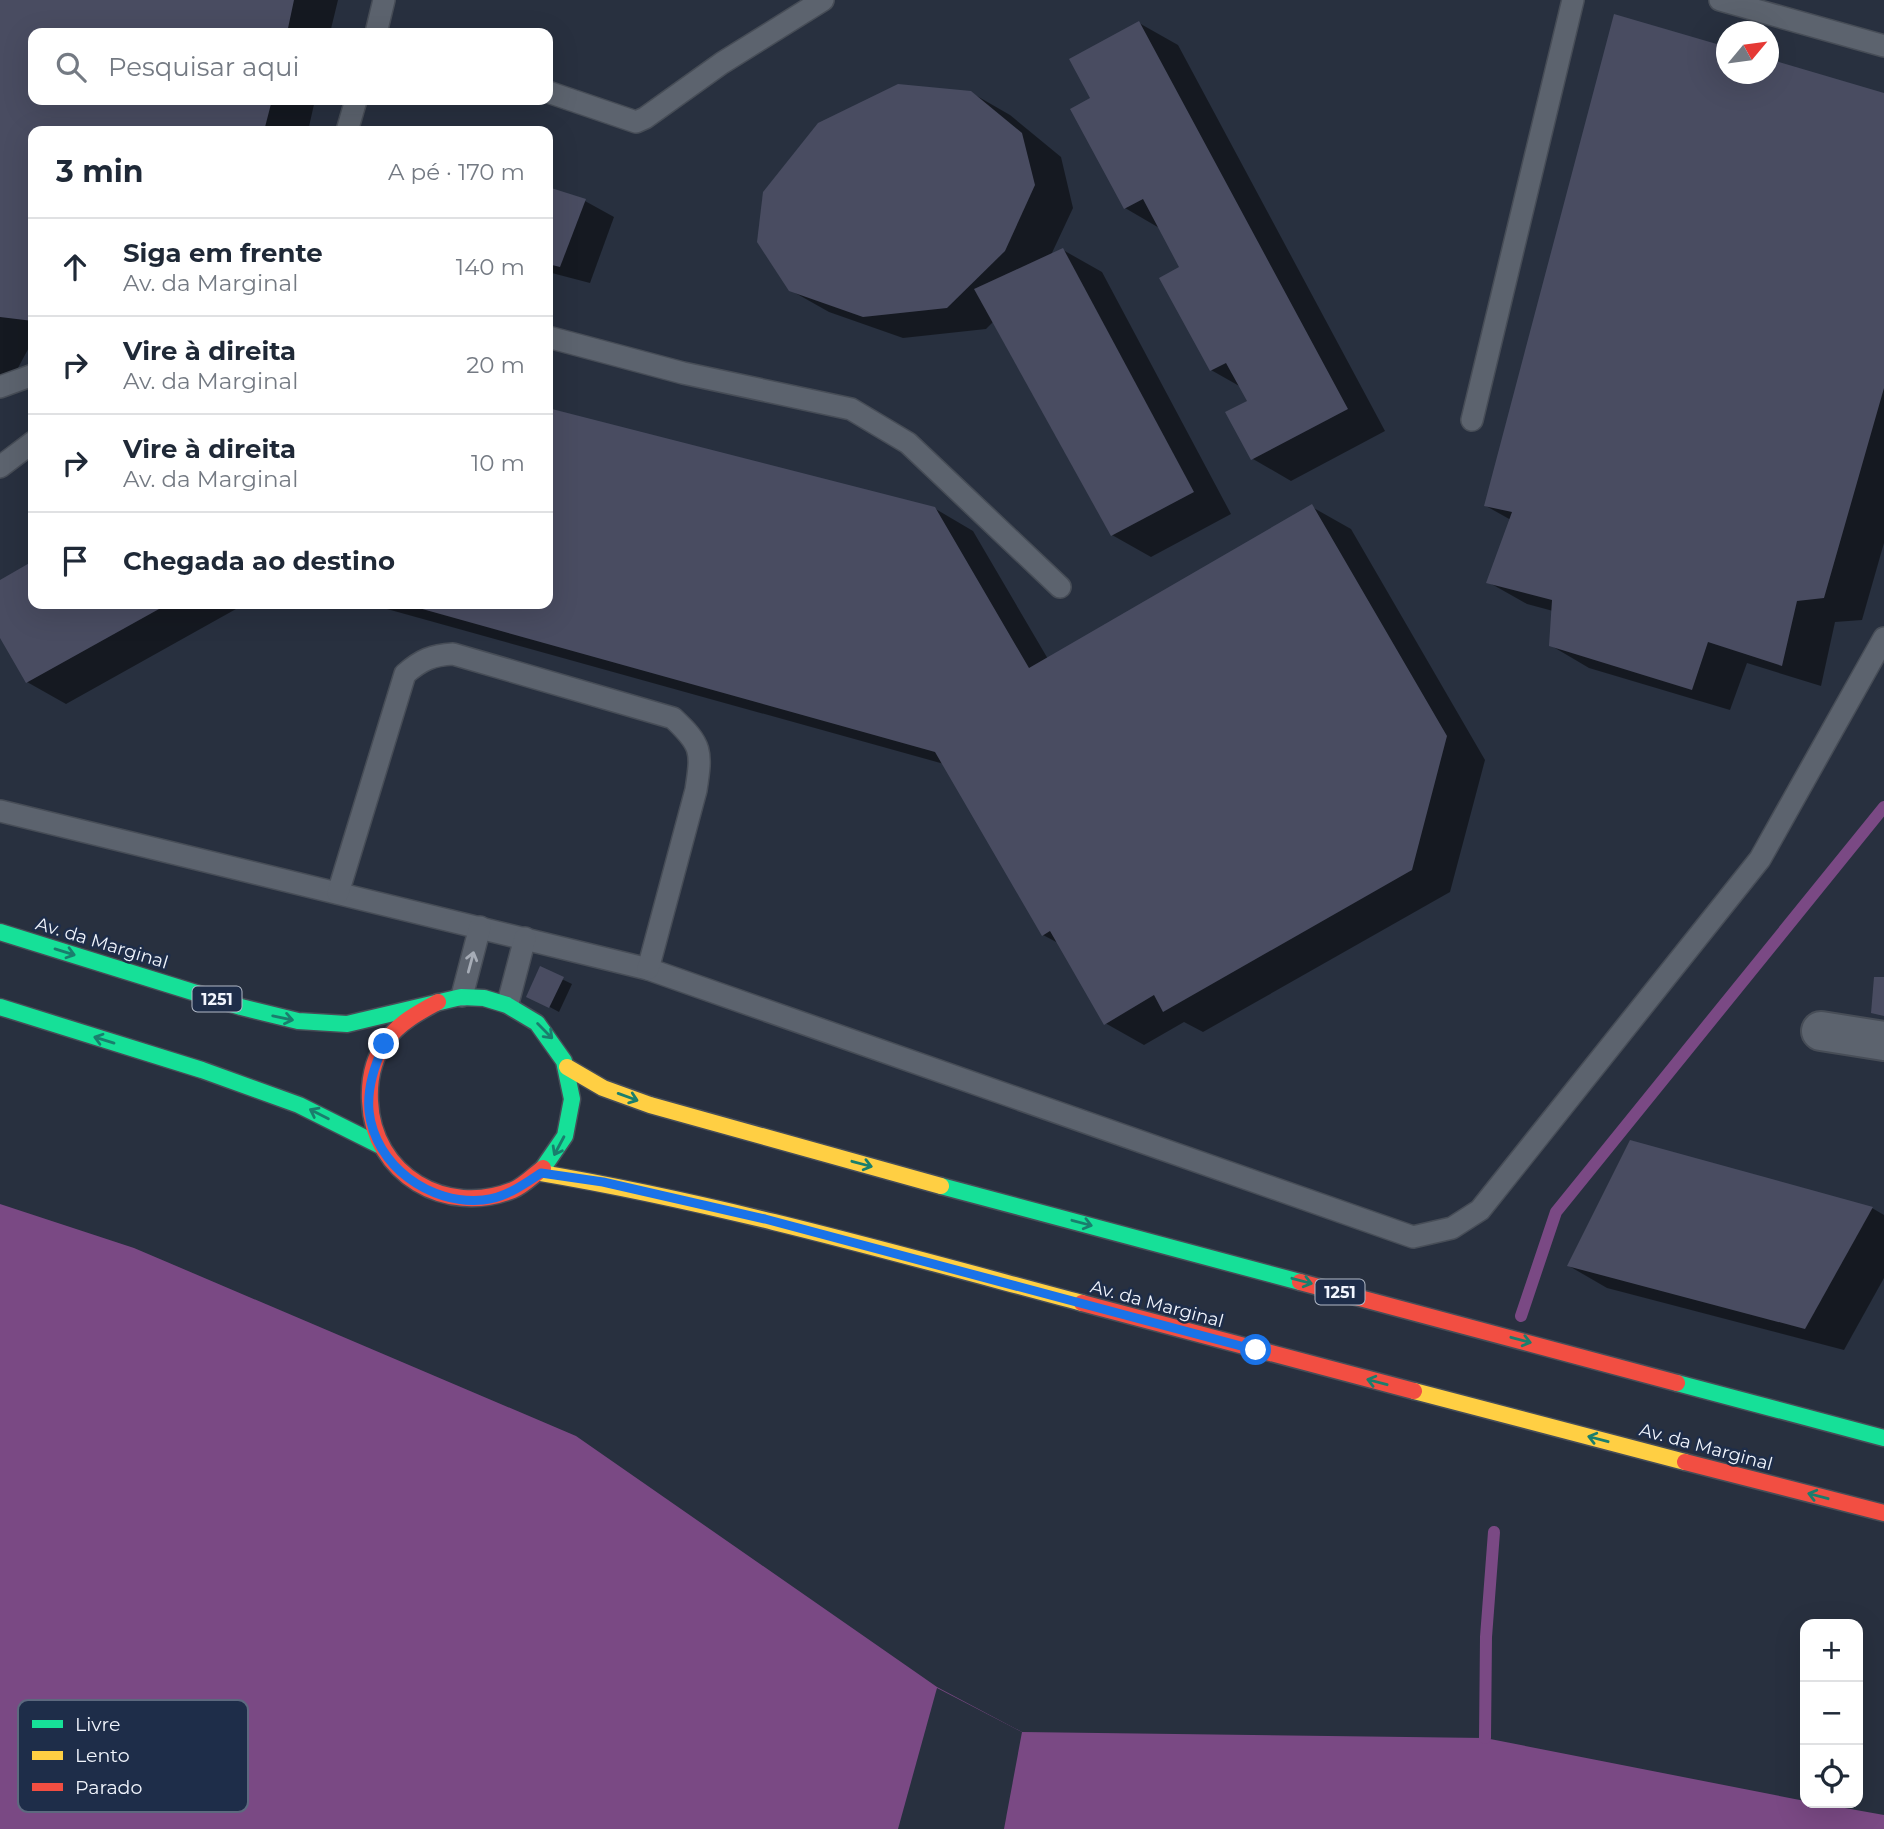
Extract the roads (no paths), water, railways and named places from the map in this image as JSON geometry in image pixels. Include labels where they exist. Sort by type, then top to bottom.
[{"type":"main road","name":"Av. da Marginal","points":[[0,932],[284,1020],[341,1025],[462,996],[508,1003],[529,1016],[552,1038],[567,1066],[572,1095],[569,1124],[558,1150],[541,1173],[515,1191],[485,1200],[453,1199],[423,1189],[398,1170],[379,1145],[369,1111],[371,1076],[384,1044],[407,1018],[438,1002]]},
{"type":"main road","name":"Av. da Marginal","points":[[0,1007],[202,1070],[299,1105],[379,1145]]},
{"type":"main road","name":"Av. da Marginal","points":[[567,1066],[603,1088],[650,1105],[796,1147],[1884,1438]]},
{"type":"main road","name":"Av. da Marginal","points":[[541,1173],[603,1182],[765,1219],[1884,1513]]},
{"type":"street","points":[[1821,1031],[1884,1041]]},
{"type":"lane","points":[[377,28],[384,0]]},
{"type":"lane","points":[[553,94],[636,122],[722,63],[824,0]]},
{"type":"lane","points":[[1472,420],[1573,0]]},
{"type":"lane","points":[[1720,0],[1884,46]]},
{"type":"lane","points":[[348,126],[355,105]]},
{"type":"lane","points":[[553,338],[683,373],[851,409],[908,443],[1060,587]]},
{"type":"lane","points":[[0,387],[28,377]]},
{"type":"lane","points":[[0,467],[28,446]]},
{"type":"lane","points":[[0,811],[648,969],[1413,1237],[1452,1228],[1480,1210],[1760,859],[1884,638]]},
{"type":"lane","points":[[338,892],[405,674],[420,661],[435,655],[453,654],[673,718],[694,737],[701,760],[696,790],[648,969]]},
{"type":"lane","points":[[462,996],[480,927]]},
{"type":"lane","points":[[508,1003],[525,938]]},
{"type":"waterway","points":[[1521,1316],[1556,1212],[1884,807]]},
{"type":"waterway","points":[[1485,1738],[1486,1637],[1494,1532]]}]
